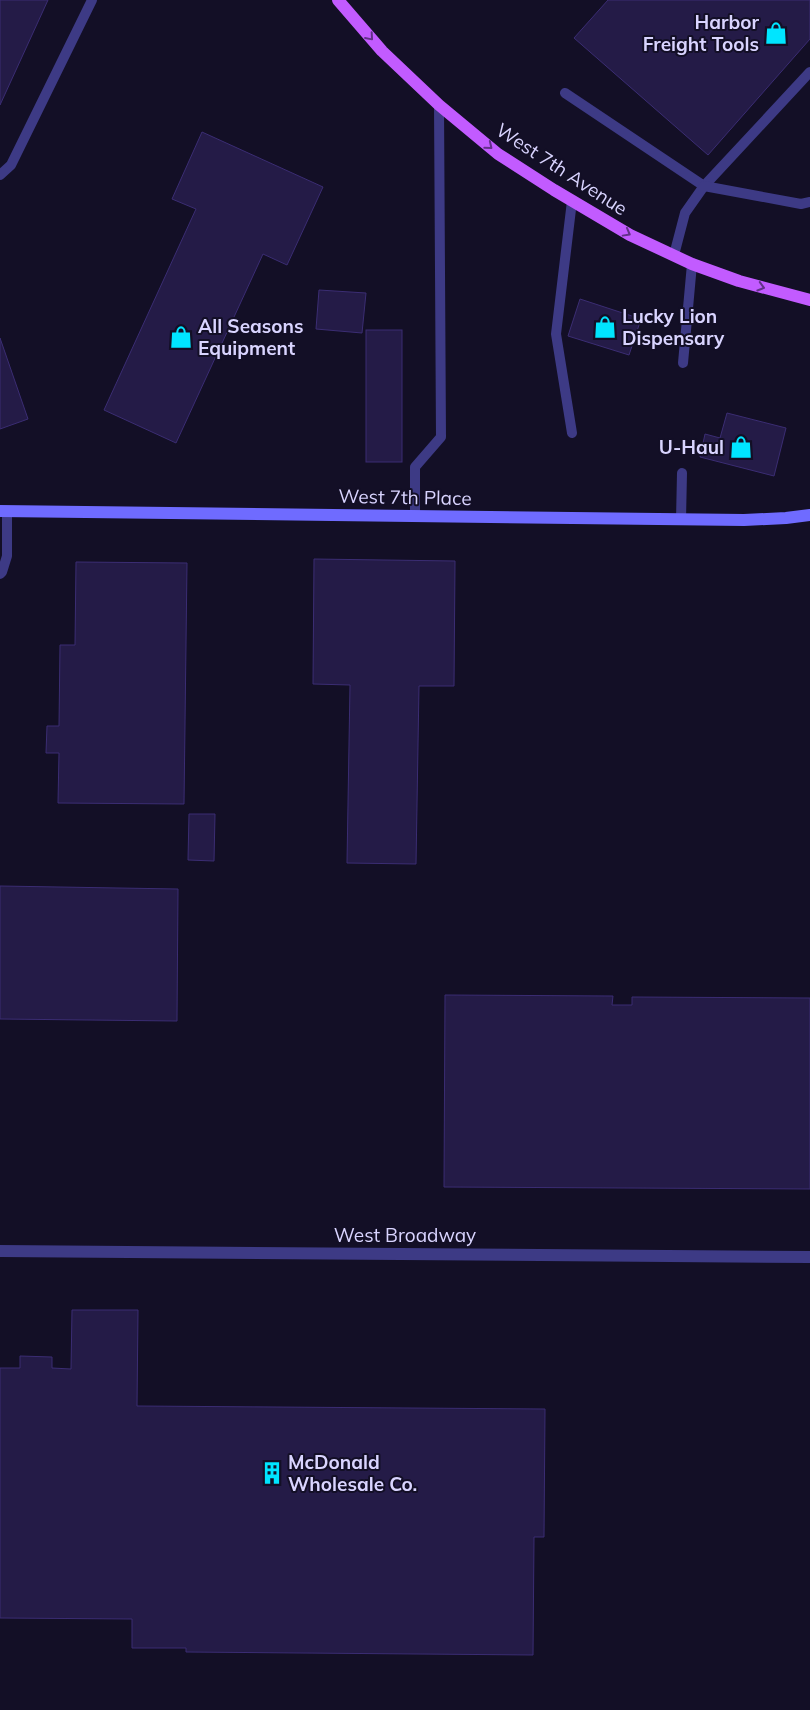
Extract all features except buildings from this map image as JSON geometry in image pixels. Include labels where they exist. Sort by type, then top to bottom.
[{"type":"main road","name":"West 7th Avenue","points":[[338,0],[382,52],[439,105],[498,154],[630,235],[692,264],[739,281],[810,300]]},
{"type":"street","name":"West 7th Place","points":[[4,511],[681,520],[744,520],[810,515]]},
{"type":"street","name":"West Broadway","points":[[0,1250],[810,1257]]},
{"type":"lane","points":[[0,175],[11,165],[92,0]]},
{"type":"lane","points":[[674,255],[685,213],[704,186],[810,72]]},
{"type":"lane","points":[[565,93],[704,186],[805,203],[810,212]]},
{"type":"lane","points":[[415,516],[415,467],[441,437],[439,105]]},
{"type":"lane","points":[[572,201],[556,334],[572,433]]},
{"type":"lane","points":[[684,362],[692,264]]},
{"type":"lane","points":[[681,520],[682,473]]},
{"type":"lane","points":[[0,574],[7,556],[4,511]]},
{"type":"place","name":"Harbor Freight Tools","points":[[776,33]]},
{"type":"place","name":"Lucky Lion Dispensary","points":[[605,327]]},
{"type":"place","name":"All Seasons Equipment","points":[[181,337]]},
{"type":"place","name":"U-Haul","points":[[741,447]]},
{"type":"place","name":"McDonald Wholesale Co.","points":[[272,1473]]}]
